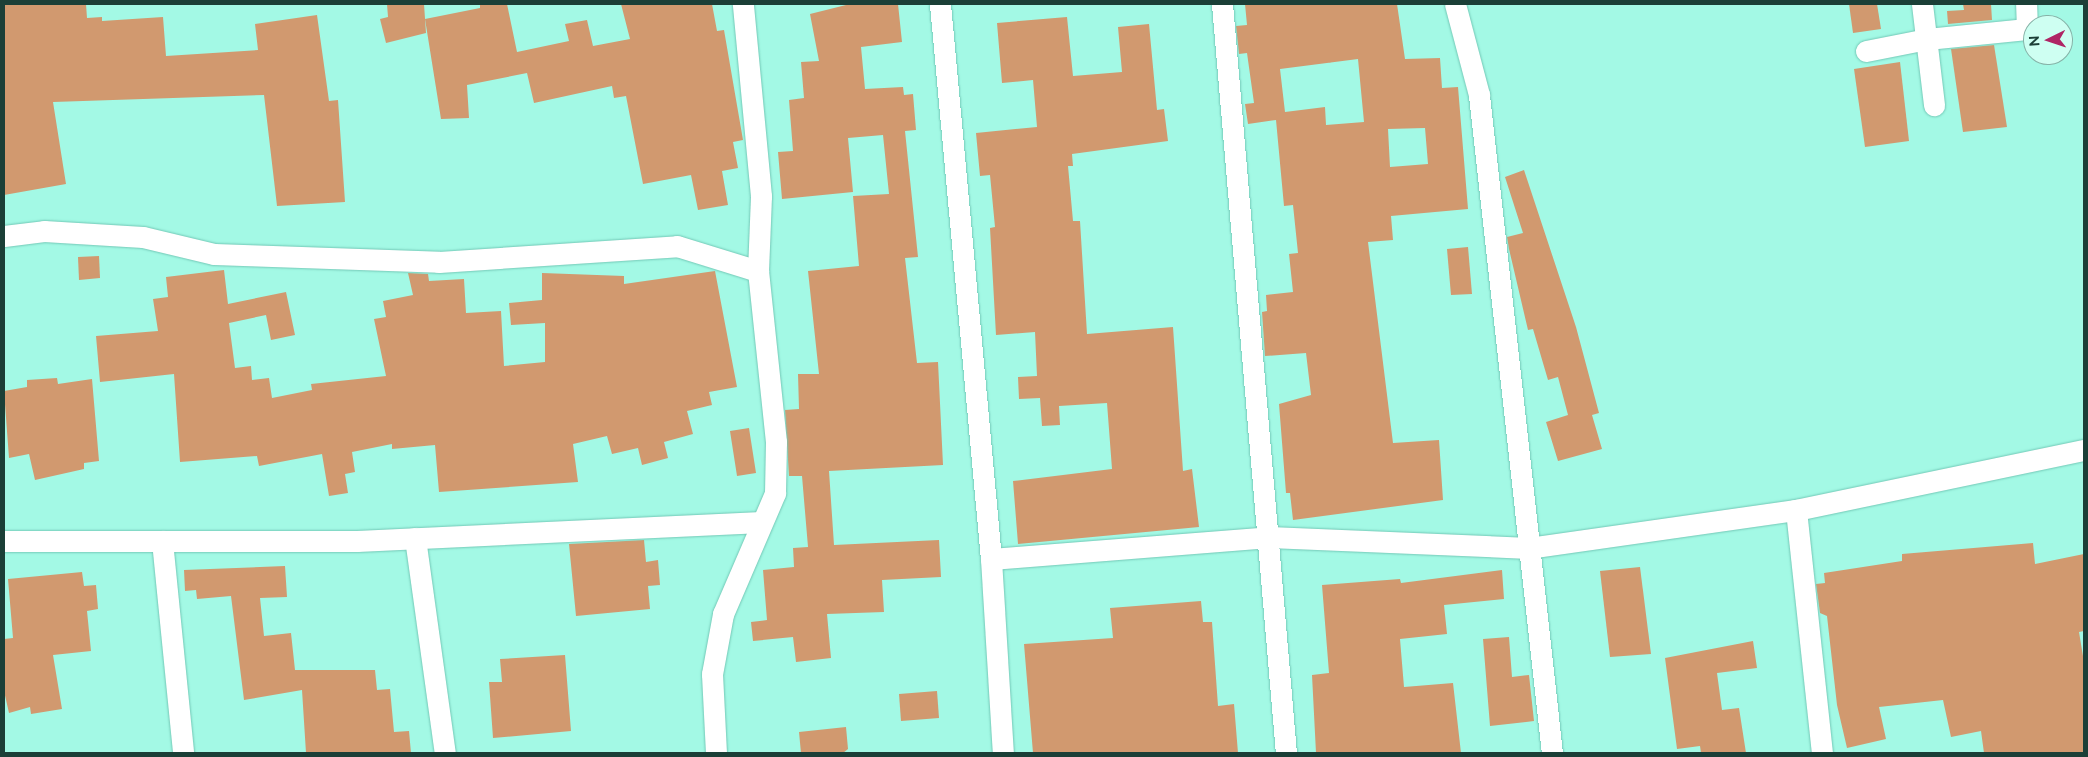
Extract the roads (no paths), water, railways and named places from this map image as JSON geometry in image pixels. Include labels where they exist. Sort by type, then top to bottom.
[{"type":"street","points":[[716,753],[712,674],[723,614],[775,493],[776,442],[758,271],[761,196],[743,4]]},
{"type":"street","points":[[940,4],[991,559],[1003,753]]},
{"type":"street","points":[[1222,4],[1286,753]]},
{"type":"street","points":[[1455,4],[1479,95],[1552,753]]},
{"type":"street","points":[[1922,4],[1934,105]]},
{"type":"street","points":[[1866,51],[1927,39],[2027,29],[2026,4]]},
{"type":"street","points":[[4,236],[44,231],[133,236],[214,254],[440,262],[678,246],[758,271]]},
{"type":"street","points":[[991,559],[1269,537],[1529,548],[1796,510],[2084,450]]},
{"type":"street","points":[[1796,510],[1822,753]]},
{"type":"street","points":[[4,541],[415,538],[762,522]]},
{"type":"street","points":[[415,538],[445,753]]},
{"type":"street","points":[[162,541],[183,753]]}]
